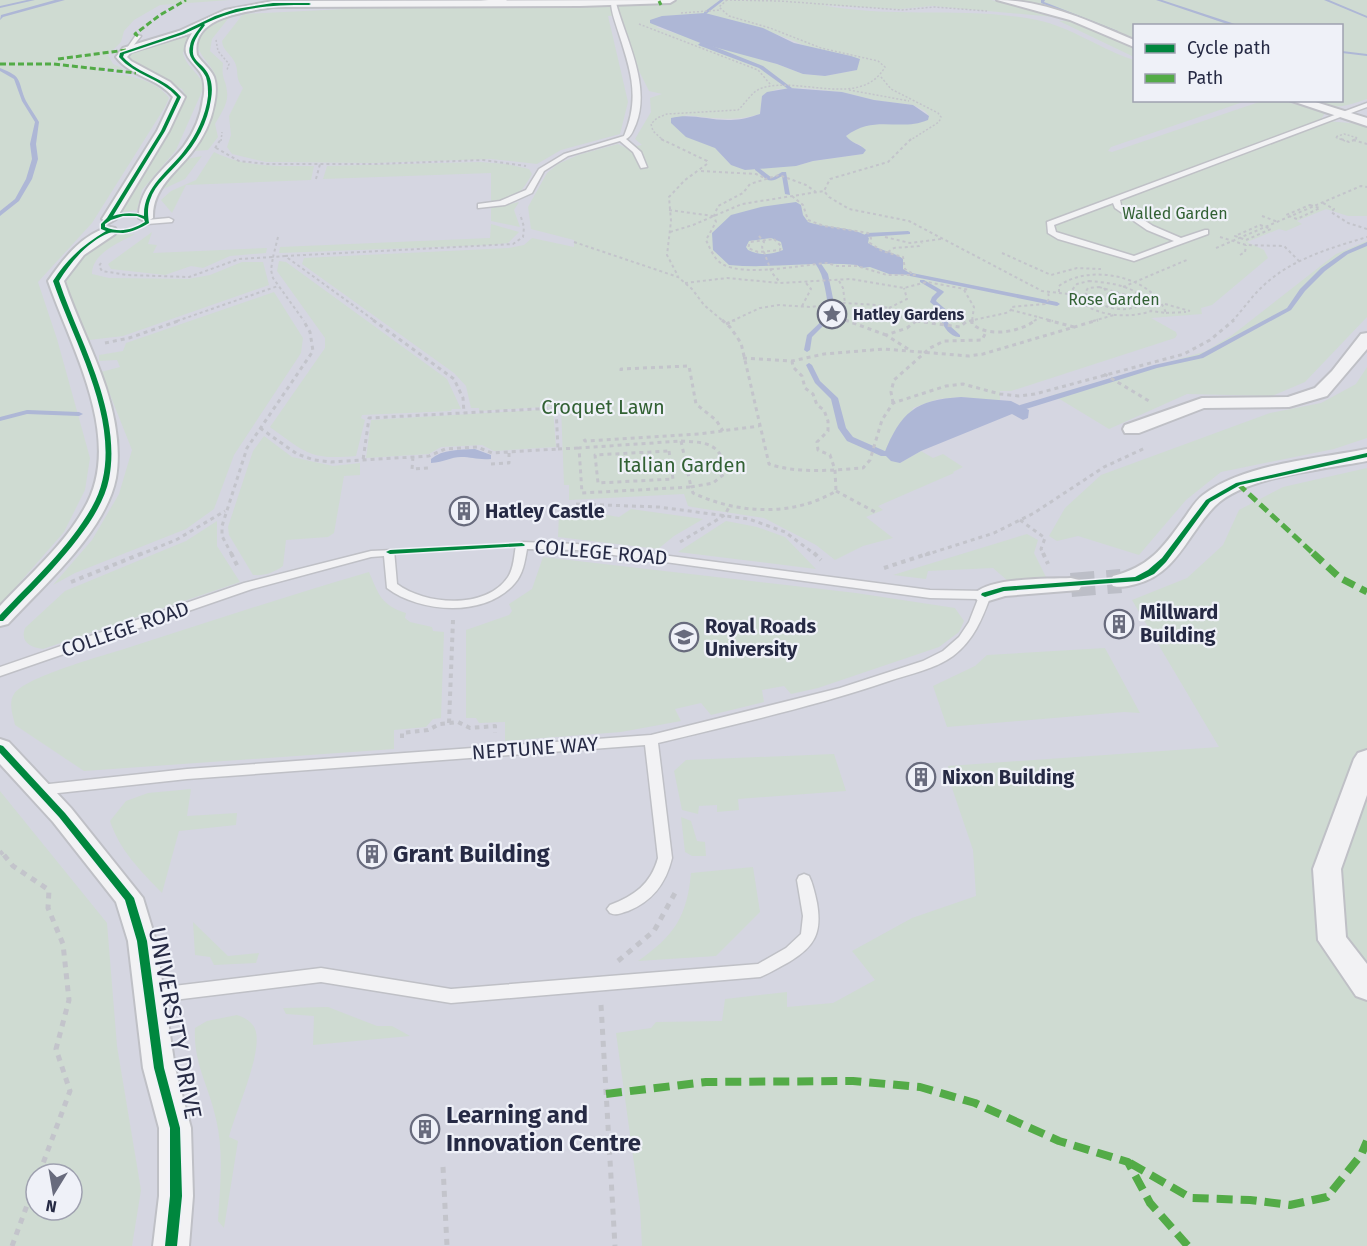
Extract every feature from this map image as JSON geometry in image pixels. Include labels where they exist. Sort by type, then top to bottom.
[{"type":"street","points":[[0,619],[86,522],[103,491],[107,463],[107,430],[96,387],[56,281],[69,261],[110,225],[163,131],[179,97],[174,90],[134,69],[123,60],[121,57],[127,50],[183,33],[222,14],[273,4],[613,3],[670,0]]},
{"type":"street","points":[[1002,0],[1088,23],[1133,44]]},
{"type":"street","points":[[110,225],[125,232],[139,228],[147,220],[145,210],[152,191],[187,151],[204,120],[209,82],[207,73],[194,60],[191,53],[193,41],[204,23]]},
{"type":"street","points":[[1301,102],[1367,122]]},
{"type":"street","points":[[1132,429],[1202,403],[1289,402],[1321,392],[1338,375],[1367,338]]},
{"type":"street","points":[[1121,581],[1136,579],[1151,572],[1164,560],[1208,501],[1238,484],[1274,474],[1367,455]]},
{"type":"street","name":"COLLEGE ROAD","points":[[985,595],[1003,589],[1071,585]]},
{"type":"street","name":"UNIVERSITY DRIVE","points":[[0,748],[40,790],[129,898],[142,941],[147,996],[159,1068],[175,1128],[176,1196],[171,1246]]},
{"type":"street","points":[[1367,759],[1327,869],[1332,940],[1367,987]]},
{"type":"lane","points":[[309,4],[335,0]]},
{"type":"lane","points":[[484,0],[547,3]]},
{"type":"lane","points":[[482,206],[502,203],[529,190],[541,170],[566,156],[627,137],[639,103],[636,80],[613,3]]},
{"type":"lane","points":[[127,50],[138,36]]},
{"type":"lane","points":[[1205,232],[1134,259],[1061,237],[1052,233],[1050,224],[1367,105]]},
{"type":"lane","points":[[621,140],[634,147],[641,156],[643,167]]},
{"type":"lane","points":[[1116,200],[1119,206],[1150,228],[1180,241]]},
{"type":"lane","points":[[147,220],[169,220]]},
{"type":"lane","name":"COLLEGE ROAD","points":[[0,672],[248,586],[371,554],[390,552],[392,585],[398,592],[421,602],[437,605],[462,603],[488,597],[510,582],[515,574],[522,545],[578,547],[930,594],[985,595]]},
{"type":"lane","name":"NEPTUNE WAY","points":[[40,790],[187,774],[651,740],[843,692],[927,664],[947,654],[963,640],[975,623],[985,595]]},
{"type":"lane","points":[[615,909],[639,899],[649,891],[663,870],[665,858],[651,740]]},
{"type":"lane","points":[[147,996],[321,975],[451,996],[760,970],[796,951],[811,934],[813,915],[804,880]]},
{"type":"path","points":[[721,10],[719,8],[726,0],[789,1],[902,10],[934,7],[991,11]]},
{"type":"path","points":[[675,13],[721,10],[729,16],[770,28],[821,48],[878,61],[885,67],[881,76],[869,83],[845,89]]},
{"type":"path","points":[[638,20],[638,23],[652,30],[758,70],[772,86]]},
{"type":"path","points":[[219,35],[215,44],[229,64],[226,75]]},
{"type":"path","points":[[824,191],[830,179],[888,162],[910,140],[939,122],[941,117],[938,113],[891,90],[881,76]]},
{"type":"path","points":[[915,102],[845,89],[784,85],[755,91],[746,105],[738,110],[667,114],[657,118],[651,124],[651,129],[656,135],[669,144],[692,151],[707,161],[707,164],[685,180],[669,197],[670,232],[666,256],[668,264],[678,277],[704,305],[726,324],[741,343],[759,426],[770,464],[781,468],[835,470],[863,468],[870,460],[882,420],[893,403],[946,386],[963,384],[1000,394],[1019,396],[1035,394],[1203,347],[1232,323],[1263,285],[1300,262],[1339,245],[1367,237]]},
{"type":"path","points":[[211,151],[216,148],[222,138],[221,128]]},
{"type":"path","points":[[1353,140],[1358,138],[1344,134],[1335,137],[1349,142],[1353,140],[1367,144]]},
{"type":"path","points":[[216,148],[230,158],[252,163],[320,164],[495,160],[541,170]]},
{"type":"path","points":[[316,179],[320,164]]},
{"type":"path","points":[[699,171],[756,174],[769,179]]},
{"type":"path","points":[[816,192],[782,176],[750,184],[743,193],[718,206],[714,216],[716,222],[706,240],[719,261],[725,265],[753,270],[819,264],[857,266],[887,274],[913,276]]},
{"type":"path","points":[[1212,250],[1361,186],[1367,187]]},
{"type":"path","points":[[102,260],[99,266],[102,271],[117,275],[179,277],[197,274],[239,259],[484,248],[513,244],[520,241],[525,232],[519,210],[529,190]]},
{"type":"path","points":[[670,232],[742,204],[824,191]]},
{"type":"path","points":[[824,191],[829,197],[849,209],[909,221],[1042,291],[1149,303]]},
{"type":"path","points":[[792,196],[803,205],[806,217],[813,223],[868,234],[870,243],[882,251],[903,256],[905,269],[918,283]]},
{"type":"path","points":[[1322,203],[1333,207],[1331,212],[1338,218],[1367,229]]},
{"type":"path","points":[[1291,217],[1297,219],[1320,208],[1314,206]]},
{"type":"path","points":[[669,210],[714,216]]},
{"type":"path","points":[[1262,216],[1278,222]]},
{"type":"path","points":[[1205,232],[1246,245],[1284,246],[1300,262]]},
{"type":"path","points":[[759,236],[764,242],[762,247],[780,283]]},
{"type":"path","points":[[248,586],[222,537],[225,511],[244,455],[260,428],[307,362],[315,342],[311,331],[278,286],[271,270],[278,237]]},
{"type":"path","points":[[885,237],[910,243],[941,239]]},
{"type":"path","points":[[774,239],[781,246],[780,250],[765,252],[750,250],[748,248],[750,242],[774,239]]},
{"type":"path","points":[[574,242],[678,277]]},
{"type":"path","points":[[888,252],[894,248],[907,249],[919,246],[922,242]]},
{"type":"path","points":[[1240,255],[1245,252],[1246,245]]},
{"type":"path","points":[[1002,253],[1051,275],[1077,268],[1106,269]]},
{"type":"path","points":[[285,256],[454,379],[463,398],[464,413]]},
{"type":"path","points":[[1123,287],[1192,258]]},
{"type":"path","points":[[719,261],[725,260]]},
{"type":"path","points":[[1059,292],[1059,286],[1064,280],[1075,276],[1099,275],[1132,283],[1151,292],[1164,304],[1190,311],[1166,313],[1151,311],[1142,315],[1114,315],[1087,305],[1072,293]]},
{"type":"path","points":[[1132,275],[1143,279]]},
{"type":"path","points":[[685,283],[727,278],[780,283],[851,279],[868,280],[904,288],[918,283],[952,285],[970,290]]},
{"type":"path","points":[[839,281],[843,288],[845,303]]},
{"type":"path","points":[[1100,281],[1121,316]]},
{"type":"path","points":[[1072,293],[1077,284],[1100,281],[1123,287],[1140,295],[1149,303],[1151,311]]},
{"type":"path","points":[[802,306],[811,289],[806,282]]},
{"type":"path","points":[[81,347],[129,338],[278,286]]},
{"type":"path","points":[[888,308],[907,299],[904,288]]},
{"type":"path","points":[[1088,288],[1104,288],[1126,295],[1134,301],[1135,308],[1117,308],[1099,303],[1087,295],[1088,288]]},
{"type":"path","points":[[964,290],[974,307],[973,326],[986,332],[1017,331],[1040,317]]},
{"type":"path","points":[[1011,310],[1011,307],[1045,304],[1048,291]]},
{"type":"path","points":[[726,324],[760,308],[779,305],[845,303],[877,305],[888,308],[896,316],[960,327],[963,323],[1011,310],[1075,327]]},
{"type":"path","points":[[845,303],[837,311],[840,318],[886,335],[909,350]]},
{"type":"path","points":[[1164,304],[1166,313]]},
{"type":"path","points":[[743,357],[792,361],[824,354],[909,350],[969,356],[984,354],[1114,315]]},
{"type":"path","points":[[886,335],[907,328],[916,321]]},
{"type":"path","points":[[893,403],[891,390],[895,378],[921,353],[939,342],[982,340],[986,332]]},
{"type":"path","points":[[792,361],[793,367],[802,376],[805,388],[813,394],[817,405],[824,410],[828,421],[828,431],[817,442],[818,450],[830,455],[835,470],[836,491]]},
{"type":"path","points":[[621,371],[621,369],[689,366],[696,404],[716,420],[723,431]]},
{"type":"path","points":[[1104,374],[1148,400]]},
{"type":"path","points":[[363,460],[369,418],[556,408],[558,449]]},
{"type":"path","points":[[584,439],[585,441],[630,438],[759,426]]},
{"type":"path","points":[[260,428],[297,454],[314,460],[429,456],[445,449],[466,447],[477,447],[492,453],[681,441],[712,445],[717,448],[723,462],[724,474],[720,479],[704,486],[582,493],[579,448]]},
{"type":"path","points":[[630,438],[631,444]]},
{"type":"path","points":[[681,441],[691,487],[693,493],[699,497],[730,505],[779,509],[802,506],[826,499],[836,491]]},
{"type":"path","points":[[576,504],[648,506],[725,515],[771,525],[790,535],[818,556],[842,581],[994,533],[1020,520],[1104,467],[1147,448]]},
{"type":"path","points":[[491,464],[509,463],[509,451]]},
{"type":"path","points":[[669,451],[674,479],[598,483],[596,466],[595,455],[669,451]]},
{"type":"path","points":[[413,457],[412,469],[430,468]]},
{"type":"path","points":[[686,464],[723,462]]},
{"type":"path","points":[[836,491],[877,513]]},
{"type":"path","points":[[685,538],[725,515],[730,505]]},
{"type":"path","points":[[67,584],[176,540],[225,511]]},
{"type":"path","points":[[1020,520],[1045,538],[1042,545],[1043,553]]},
{"type":"path","points":[[449,723],[453,612]]},
{"type":"path","points":[[402,742],[402,733],[428,730],[434,726],[449,723],[462,723],[470,728],[495,726],[495,735]]},
{"type":"path","points":[[0,851],[13,866],[49,890],[48,908],[63,944],[69,1000],[56,1049],[70,1091],[43,1162]]},
{"type":"path","points":[[646,936],[652,934],[657,927],[676,890]]},
{"type":"path","points":[[603,1021],[615,1246]]},
{"type":"path","points":[[443,1167],[447,1246]]},
{"type":"path","points":[[12,1246],[24,1214]]},
{"type":"shaded area","name":"Royal Roads University","points":[[0,0],[1367,0],[1367,1246],[0,1246]]},
{"type":"green space","points":[[0,0],[230,0],[160,5],[134,20],[124,31],[121,42],[108,55],[113,64],[126,70],[100,67],[99,71],[127,76],[155,85],[169,98],[92,223],[38,282],[57,339],[90,458],[85,490],[64,532],[0,605]]},
{"type":"green space","points":[[274,0],[991,0],[1066,18],[932,6],[900,9],[822,5],[876,11],[983,14],[1037,20],[1050,23],[1133,60],[1133,102],[1243,102],[1111,147],[1108,151],[1112,152],[1259,102],[1287,102],[1325,113],[1321,119],[1367,126],[1367,216],[1348,216],[1326,209],[1297,221],[1302,224],[1286,231],[1279,229],[1247,242],[1264,250],[1268,258],[1212,305],[1201,308],[1202,314],[1151,318],[1176,332],[1175,338],[1011,391],[1000,391],[1000,401],[961,397],[938,399],[913,408],[900,463],[921,451],[933,458],[943,454],[963,467],[878,506],[883,510],[866,517],[893,538],[863,546],[835,560],[816,545],[764,518],[688,506],[684,494],[569,500],[569,485],[564,485],[561,406],[479,411],[479,408],[471,408],[466,386],[454,373],[302,264],[304,258],[509,248],[524,245],[532,238],[574,247],[574,240],[531,229],[528,207],[547,173],[558,164],[578,155],[618,144],[626,148],[642,145],[635,139],[651,112],[650,98],[662,94],[649,91],[639,71],[621,15],[608,16],[628,102],[620,134],[561,150],[537,164],[491,159],[376,163],[266,162],[232,154],[227,147],[231,135],[229,116],[243,88],[236,65],[222,41],[243,14],[345,9]],"holes":[[[728,19],[794,41],[857,70],[825,76],[803,74],[655,27]],[[805,88],[842,92],[874,100],[913,105],[925,111],[929,116],[905,124],[870,124],[859,127],[846,136],[849,141],[861,145],[863,154],[813,161],[796,166],[731,165],[685,115],[723,119],[760,114],[762,96],[777,89]]]},
{"type":"green space","points":[[1020,0],[1367,0],[1367,99],[1339,106],[1314,102],[1343,102],[1343,24],[1133,24],[1133,38],[1076,16]]},
{"type":"green space","points":[[231,15],[212,39],[210,51],[223,63],[227,92],[222,113],[215,124],[218,137],[208,150],[194,151],[217,86],[216,76],[200,52],[198,44],[201,35],[211,26]]},
{"type":"green space","points":[[1073,20],[1133,46],[1133,57],[1059,21]]},
{"type":"green space","points":[[193,32],[183,53],[187,63],[204,87],[176,150],[142,190],[137,210],[122,212],[186,96],[182,89],[138,67],[128,58],[129,53]]},
{"type":"green space","points":[[214,152],[250,163],[275,166],[314,166],[311,180],[186,185],[172,213],[161,200],[171,191],[196,180]]},
{"type":"green space","points":[[202,156],[185,179],[161,190],[187,159]]},
{"type":"green space","points":[[480,162],[507,164],[529,169],[532,174],[521,191],[512,197],[491,202],[491,173],[323,179],[327,166]]},
{"type":"green space","points":[[519,202],[514,210],[520,227],[491,221],[491,208]]},
{"type":"green space","points":[[491,224],[519,232],[508,243],[492,245],[279,253],[280,247],[490,238]]},
{"type":"green space","points":[[152,232],[148,244],[157,245],[153,253],[267,248],[266,253],[230,256],[203,268],[191,266],[165,275],[111,269],[108,264]]},
{"type":"green space","points":[[113,234],[135,234],[101,254],[96,260],[92,274],[109,278],[188,279],[210,275],[242,262],[263,262],[269,285],[123,336],[89,340],[65,283],[78,262],[96,243]]},
{"type":"green space","points":[[1367,241],[1367,317],[1305,382],[1272,396],[1187,394],[1109,429],[1053,395],[1204,352],[1231,336],[1336,254]]},
{"type":"green space","points":[[279,261],[286,262],[447,379],[461,409],[362,415],[361,418],[365,420],[356,456],[328,457],[309,453],[270,427],[325,348],[325,338],[277,271]]},
{"type":"green space","points":[[274,292],[303,338],[301,353],[234,455],[214,509],[186,529],[75,573],[53,585],[92,540],[119,494],[132,450],[101,372],[120,367],[117,360],[99,361],[99,355],[123,351],[126,343]]},
{"type":"green space","points":[[1367,367],[1367,438],[1334,449],[1221,472],[1186,500],[1139,555],[1078,536],[1057,541],[1049,536],[1065,508],[1101,475],[1270,413],[1321,403],[1356,384]]},
{"type":"green space","points":[[553,409],[556,447],[494,451],[482,445],[441,447],[429,454],[366,458],[371,420]]},
{"type":"green space","points":[[264,436],[292,457],[333,466],[360,463],[360,475],[344,476],[334,533],[328,537],[286,540],[283,566],[268,574],[253,575],[229,535],[228,527],[253,451]]},
{"type":"green space","points":[[1367,468],[1367,1246],[642,1246],[640,1207],[616,1033],[651,1028],[656,1022],[722,1021],[725,999],[787,992],[787,1007],[833,1003],[875,980],[852,951],[912,918],[976,896],[973,850],[952,788],[948,766],[1219,747],[1132,600],[1187,578],[1223,545],[1239,510],[1283,487]]},
{"type":"green space","points":[[631,509],[703,519],[674,536],[658,549],[558,537],[559,513],[574,516],[583,511],[619,517]]},
{"type":"green space","points":[[217,521],[217,546],[240,582],[43,649],[30,645],[25,640],[25,628],[65,591],[186,541]]},
{"type":"green space","points":[[726,521],[757,527],[785,537],[816,569],[678,552]]},
{"type":"green space","points":[[1027,534],[1038,540],[1034,553],[1048,581],[1008,581],[993,568],[928,571],[926,579],[893,575]]},
{"type":"green space","points":[[543,557],[856,593],[955,608],[964,621],[959,632],[939,647],[818,688],[791,694],[784,686],[762,690],[764,702],[711,715],[701,703],[675,709],[681,721],[621,732],[505,741],[505,722],[479,723],[476,718],[466,718],[466,630],[509,615],[512,611],[509,604],[532,589]]},
{"type":"green space","points":[[369,572],[375,587],[386,603],[406,613],[405,618],[410,622],[432,627],[433,631],[444,632],[441,718],[433,719],[426,727],[394,730],[394,749],[84,771],[15,725],[11,705],[14,694],[21,687],[48,674]]},
{"type":"green space","points":[[1105,648],[1140,713],[1124,712],[947,727],[933,686],[975,666],[987,655]]},
{"type":"green space","points":[[834,754],[846,791],[738,799],[739,810],[717,812],[717,805],[699,806],[698,814],[682,810],[674,771],[686,760]]},
{"type":"green space","points":[[191,789],[187,816],[237,813],[236,825],[179,831],[162,893],[125,851],[110,821],[126,801],[148,793]]},
{"type":"green space","points":[[0,791],[107,923],[117,1046],[141,1190],[132,1246],[0,1246]]},
{"type":"green space","points":[[681,817],[691,821],[697,841],[705,842],[706,856],[692,856],[685,852]]},
{"type":"green space","points":[[753,867],[760,912],[716,956],[638,961],[670,934],[682,914],[691,873]]},
{"type":"green space","points":[[193,922],[228,956],[259,953],[256,963],[214,965],[210,957],[195,955]]},
{"type":"green space","points":[[328,1007],[377,1026],[392,1026],[410,1036],[313,1045],[314,1016],[286,1014],[283,1008]]},
{"type":"green space","points":[[237,1015],[252,1024],[257,1039],[252,1066],[229,1137],[238,1141],[224,1228],[218,1221],[220,1144],[213,1107],[196,1052],[195,1028],[207,1021]]},
{"type":"water","points":[[705,13],[763,28],[794,43],[860,59],[857,70],[825,76],[803,74],[777,64],[703,44],[650,23],[650,20],[662,16]]},
{"type":"water","points":[[790,88],[842,92],[874,100],[913,105],[929,116],[928,120],[917,123],[867,126],[846,136],[866,150],[863,154],[813,161],[796,166],[745,170],[731,165],[715,148],[686,137],[671,123],[671,118],[679,117],[731,120],[760,114],[762,96],[767,92]]},
{"type":"water","points":[[796,202],[801,205],[803,215],[808,222],[864,234],[869,238],[868,243],[903,259],[903,269],[913,275],[889,274],[870,267],[861,268],[857,265],[841,264],[729,265],[713,250],[712,233],[731,215],[761,207]],"holes":[[[771,238],[781,242],[783,250],[770,254],[757,253],[746,247],[749,241]]]},
{"type":"water","points":[[961,397],[1011,401],[1029,410],[1028,418],[1023,420],[1012,414],[921,451],[900,463],[891,461],[884,454],[897,428],[912,411],[932,401]]},
{"type":"water","points":[[475,449],[491,455],[491,459],[457,457],[431,463],[431,459],[441,453]]},
{"type":"waterway","points":[[0,7],[33,0]]},
{"type":"waterway","points":[[0,19],[2,16],[63,0]]},
{"type":"waterway","points":[[705,13],[722,0]]},
{"type":"waterway","points":[[1043,0],[1042,2],[1051,6],[1116,31]]},
{"type":"waterway","points":[[1158,0],[1233,24]]},
{"type":"waterway","points":[[1326,0],[1367,17]]},
{"type":"waterway","points":[[703,44],[700,44],[761,67],[790,88]]},
{"type":"waterway","points":[[1343,52],[1367,55]]},
{"type":"waterway","points":[[0,69],[16,78],[24,101],[37,122],[33,144],[35,159],[29,179],[17,200],[0,214]]},
{"type":"waterway","points":[[757,169],[772,180],[784,173],[788,194]]},
{"type":"waterway","points":[[867,235],[908,233]]},
{"type":"waterway","points":[[1023,407],[1156,366],[1201,357],[1289,309],[1302,290],[1323,270],[1346,253],[1367,244]]},
{"type":"waterway","points":[[807,350],[809,336],[833,313],[827,280],[818,263]]},
{"type":"waterway","points":[[912,275],[1057,304]]},
{"type":"waterway","points":[[922,281],[941,292],[933,302],[948,314],[944,319],[946,326],[958,336]]},
{"type":"waterway","points":[[809,365],[817,382],[834,398],[842,428],[850,439],[884,454]]},
{"type":"waterway","points":[[0,419],[27,412],[79,414]]},
{"type":"tunnel","points":[[1071,585],[1121,581]]},
{"type":"marked path","points":[[138,36],[135,34],[160,15],[186,0]]},
{"type":"marked path","points":[[659,1],[661,5]]},
{"type":"marked path","points":[[58,59],[126,50]]},
{"type":"marked path","points":[[0,64],[53,64],[136,73]]},
{"type":"marked path","points":[[1238,484],[1340,578],[1367,592]]},
{"type":"marked path","points":[[606,1094],[706,1082],[853,1081],[920,1087],[975,1103],[1059,1141],[1128,1162],[1150,1203],[1188,1246]]},
{"type":"marked path","points":[[1130,1163],[1191,1198],[1250,1200],[1290,1205],[1327,1197],[1361,1155],[1367,1141]]},
{"type":"cycle path","points":[[109,219],[163,131],[179,97],[166,85],[127,64],[121,57],[122,53],[183,33],[237,10],[273,4],[309,4]]},
{"type":"cycle path","points":[[146,218],[146,208],[152,191],[190,146],[207,110],[210,96],[208,77],[191,54],[194,38],[203,25]]},
{"type":"cycle path","points":[[123,215],[137,215],[146,218],[147,222],[126,231],[103,228],[103,224],[109,219],[123,215]]},
{"type":"cycle path","points":[[0,619],[72,541],[85,524],[103,491],[108,466],[108,439],[103,413],[97,388],[56,281],[79,252],[110,231]]},
{"type":"cycle path","points":[[985,595],[1003,589],[1136,579],[1151,572],[1164,560],[1208,501],[1238,484],[1367,455]]},
{"type":"cycle path","points":[[390,552],[522,545]]},
{"type":"cycle path","points":[[0,748],[62,815],[129,898],[142,941],[159,1068],[175,1128],[176,1196],[171,1246]]},
{"type":"place","name":"Hatley Gardens","points":[[832,314]]},
{"type":"place","name":"Hatley Castle","points":[[464,511]]},
{"type":"place","name":"Millward Building","points":[[1119,624]]},
{"type":"place","name":"Royal Roads University","points":[[684,637]]},
{"type":"place","name":"Nixon Building","points":[[921,777]]},
{"type":"place","name":"Grant Building","points":[[372,854]]},
{"type":"place","name":"Learning and Innovation Centre","points":[[425,1129]]},
{"type":"park label","name":"Walled Garden","points":[[1175,213]]},
{"type":"park label","name":"Rose Garden","points":[[1114,299]]},
{"type":"park label","name":"Croquet Lawn","points":[[603,407]]},
{"type":"park label","name":"Italian Garden","points":[[682,465]]}]
